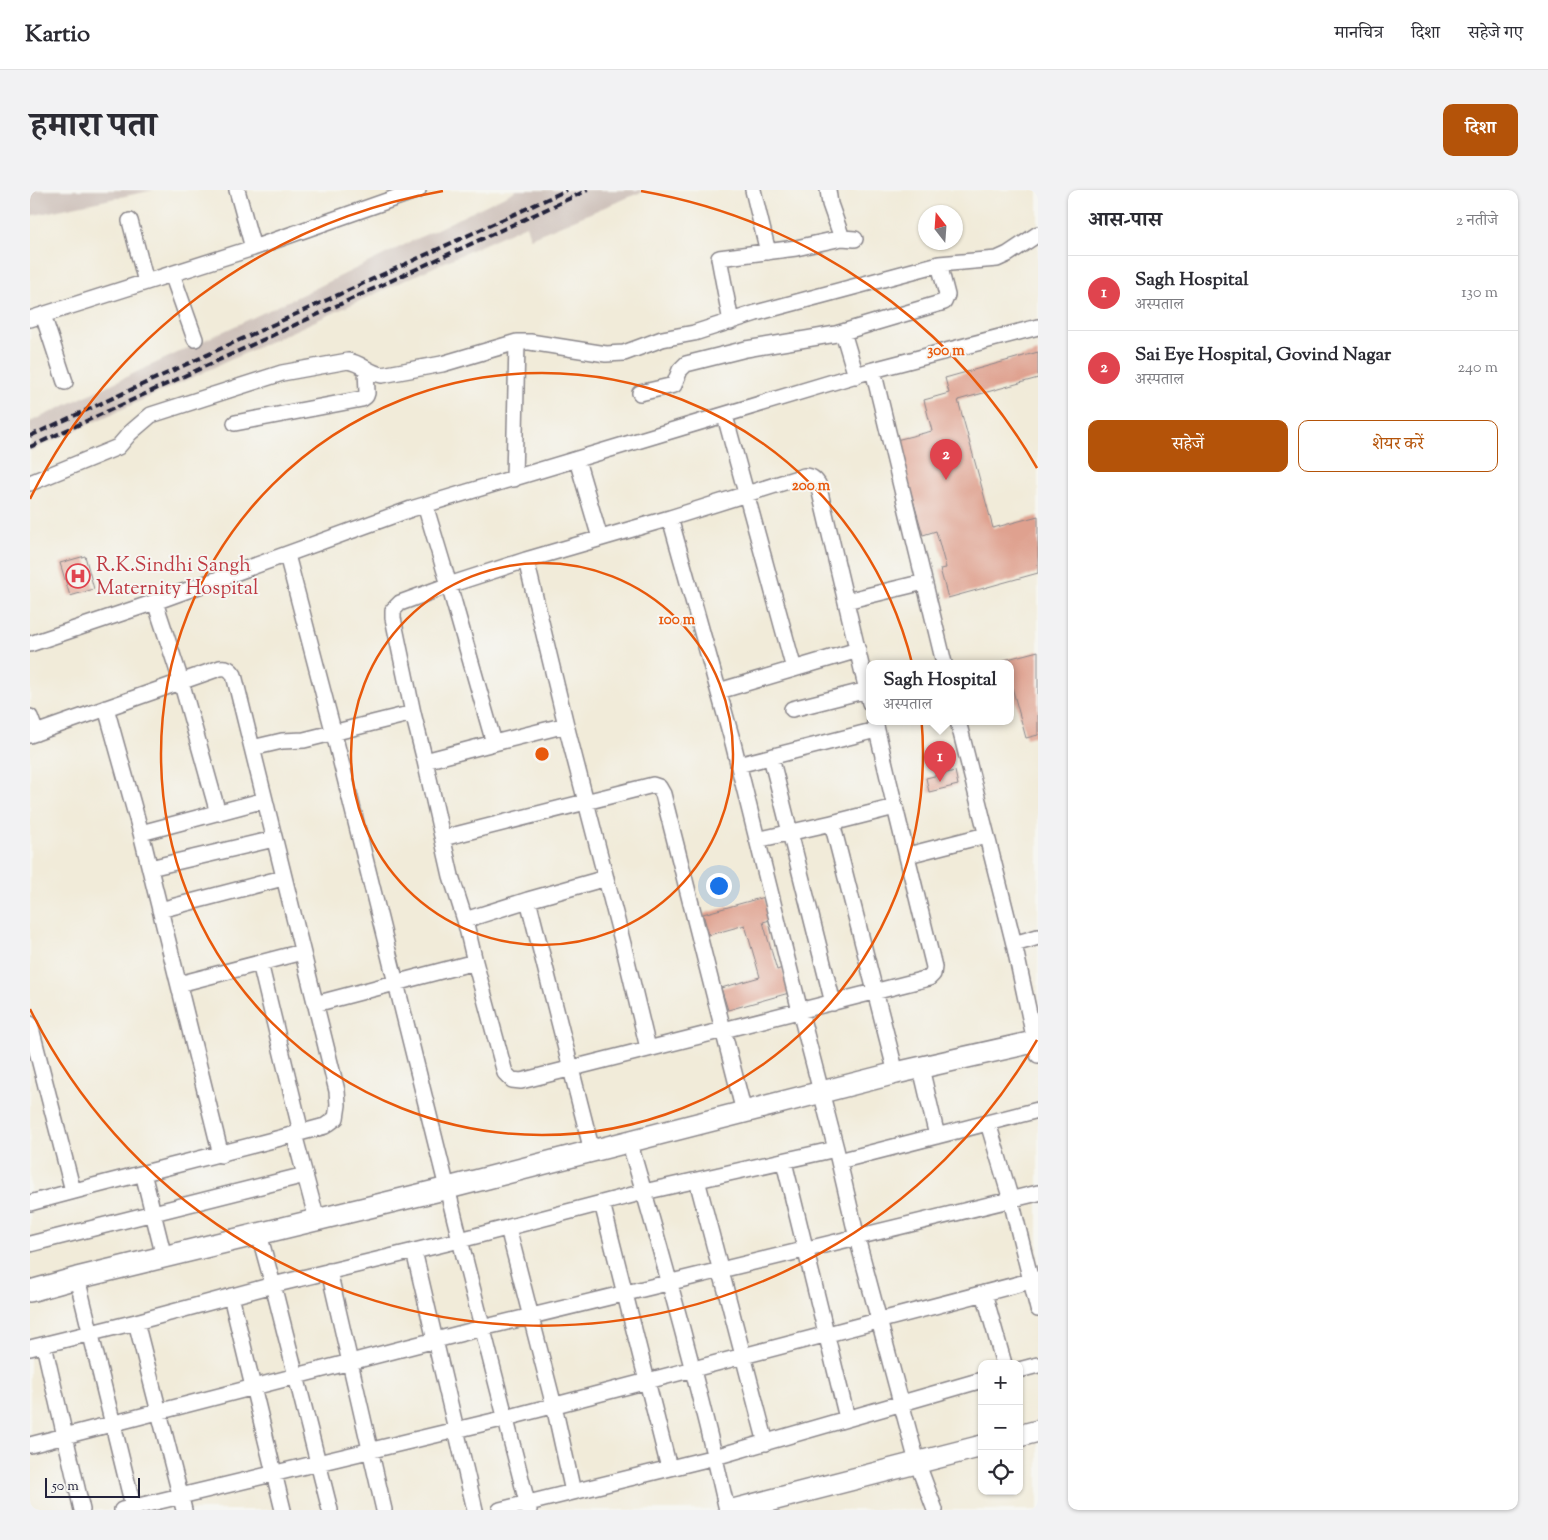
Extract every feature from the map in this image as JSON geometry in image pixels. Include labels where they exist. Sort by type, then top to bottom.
[{"type":"street","points":[[237,190],[253,248]]},
{"type":"street","points":[[65,382],[36,318],[253,248],[418,190]]},
{"type":"street","points":[[753,190],[768,252]]},
{"type":"street","points":[[731,322],[719,258],[796,248],[849,238],[830,204],[828,190]]},
{"type":"street","points":[[130,221],[146,282]]},
{"type":"street","points":[[30,483],[118,447],[144,420],[156,413],[282,373],[348,360],[356,362],[373,374],[382,375],[442,364],[517,342],[530,342],[606,354],[624,353],[756,313],[939,264],[997,259],[1038,234]]},
{"type":"street","points":[[640,393],[674,385],[680,370],[686,364],[746,349],[843,332],[944,302],[947,295],[939,264]]},
{"type":"street","points":[[172,274],[194,339]]},
{"type":"street","points":[[30,644],[155,602],[425,505],[873,370],[1038,328]]},
{"type":"street","points":[[843,332],[856,376]]},
{"type":"street","points":[[514,479],[517,342]]},
{"type":"street","points":[[235,423],[362,399],[367,393],[366,369]]},
{"type":"street","points":[[873,370],[943,660]]},
{"type":"street","points":[[725,416],[748,494],[794,669]]},
{"type":"street","points":[[577,460],[600,538]]},
{"type":"street","points":[[738,765],[875,726],[908,855],[934,967],[933,974],[930,978],[876,992],[571,1068],[521,1080],[512,1080],[505,1073],[465,920],[451,876],[413,713],[392,618],[392,610],[400,603],[526,560],[804,476],[810,476],[818,484],[866,687]]},
{"type":"street","points":[[425,505],[494,743]]},
{"type":"street","points":[[670,518],[719,691],[879,1321],[917,1462],[935,1510]]},
{"type":"street","points":[[287,555],[334,734],[528,1507]]},
{"type":"street","points":[[526,560],[648,1048]]},
{"type":"street","points":[[846,601],[924,582]]},
{"type":"street","points":[[155,602],[181,681],[218,813]]},
{"type":"street","points":[[719,691],[858,650]]},
{"type":"street","points":[[30,717],[33,734],[220,668],[226,667],[231,670],[234,675],[337,1091],[338,1105],[336,1118],[325,1126],[221,1155],[143,1173],[30,1203]]},
{"type":"street","points":[[792,709],[866,696]]},
{"type":"street","points":[[106,708],[141,833],[221,1155]]},
{"type":"street","points":[[252,748],[282,741],[304,740],[334,734],[413,713]]},
{"type":"street","points":[[425,761],[566,725]]},
{"type":"street","points":[[30,1291],[448,1188],[896,1073],[1037,1046],[1014,944],[959,725]]},
{"type":"street","points":[[771,757],[833,1002]]},
{"type":"street","points":[[443,838],[653,785],[660,788],[664,794],[744,1112]]},
{"type":"street","points":[[141,833],[265,800]]},
{"type":"street","points":[[757,840],[895,807]]},
{"type":"street","points":[[832,823],[896,1073]]},
{"type":"street","points":[[908,855],[986,835]]},
{"type":"street","points":[[150,868],[274,839]]},
{"type":"street","points":[[160,910],[283,878]]},
{"type":"street","points":[[465,920],[606,878]]},
{"type":"street","points":[[528,900],[592,1150]]},
{"type":"street","points":[[1014,944],[1038,937]]},
{"type":"street","points":[[179,984],[302,952]]},
{"type":"street","points":[[315,1004],[475,962]]},
{"type":"street","points":[[260,963],[298,1133],[305,1175],[317,1220]]},
{"type":"street","points":[[30,1024],[73,1192]]},
{"type":"street","points":[[920,1068],[937,1136]]},
{"type":"street","points":[[82,1510],[64,1436],[37,1347],[273,1285],[508,1228],[644,1192],[784,1162],[838,1155],[937,1136],[1038,1110]]},
{"type":"street","points":[[988,1123],[1035,1280],[1038,1309]]},
{"type":"street","points":[[629,1141],[669,1282],[727,1510]]},
{"type":"street","points":[[784,1162],[847,1418]]},
{"type":"street","points":[[143,1173],[164,1257]]},
{"type":"street","points":[[30,1244],[305,1175]]},
{"type":"street","points":[[697,1180],[766,1443]]},
{"type":"street","points":[[30,1445],[482,1328],[1038,1193]]},
{"type":"street","points":[[602,1203],[669,1468]]},
{"type":"street","points":[[508,1228],[554,1406],[573,1492]]},
{"type":"street","points":[[259,1234],[330,1510]]},
{"type":"street","points":[[414,1251],[475,1510]]},
{"type":"street","points":[[329,1271],[384,1510]]},
{"type":"street","points":[[77,1278],[130,1509],[182,1503],[273,1473],[554,1406],[1035,1280]]},
{"type":"street","points":[[984,1293],[1003,1360]]},
{"type":"street","points":[[231,1296],[283,1510]]},
{"type":"street","points":[[136,1322],[160,1410],[182,1503]]},
{"type":"street","points":[[1023,1369],[1038,1365]]},
{"type":"street","points":[[500,1510],[528,1507],[573,1492],[715,1457],[978,1381]]},
{"type":"street","points":[[1023,1435],[1038,1431]]},
{"type":"street","points":[[733,1510],[763,1506],[917,1462],[978,1447]]},
{"type":"shaded area","points":[[30,190],[154,190],[30,216]]},
{"type":"shaded area","points":[[517,190],[646,190],[530,238],[526,225],[30,451],[30,422],[316,288]]},
{"type":"building","points":[[1038,352],[1038,378],[958,400],[993,528],[1038,516],[1038,573],[948,598],[940,569],[946,568],[936,531],[923,535],[896,440],[932,431],[924,400],[949,393],[945,378]]},
{"type":"building","points":[[85,556],[94,589],[70,596],[60,563]]},
{"type":"building","points":[[1038,651],[1038,735],[1026,738],[1014,694],[1014,660],[1004,660]]},
{"type":"building","points":[[955,771],[958,785],[929,792],[926,778]]},
{"type":"building","points":[[764,897],[770,920],[763,922],[777,970],[782,968],[789,993],[728,1010],[721,988],[760,977],[745,925],[709,935],[703,914]]},
{"type":"railway","points":[[30,436],[567,190]]},
{"type":"railway","points":[[30,447],[588,190]]},
{"type":"place","name":"Sai Eye Hospital, Govind Nagar","points":[[946,480]]},
{"type":"place","name":"R.K.Sindhi Sangh Maternity Hospital","points":[[78,576]]},
{"type":"place","name":"Sagh Hospital","points":[[940,782]]}]
